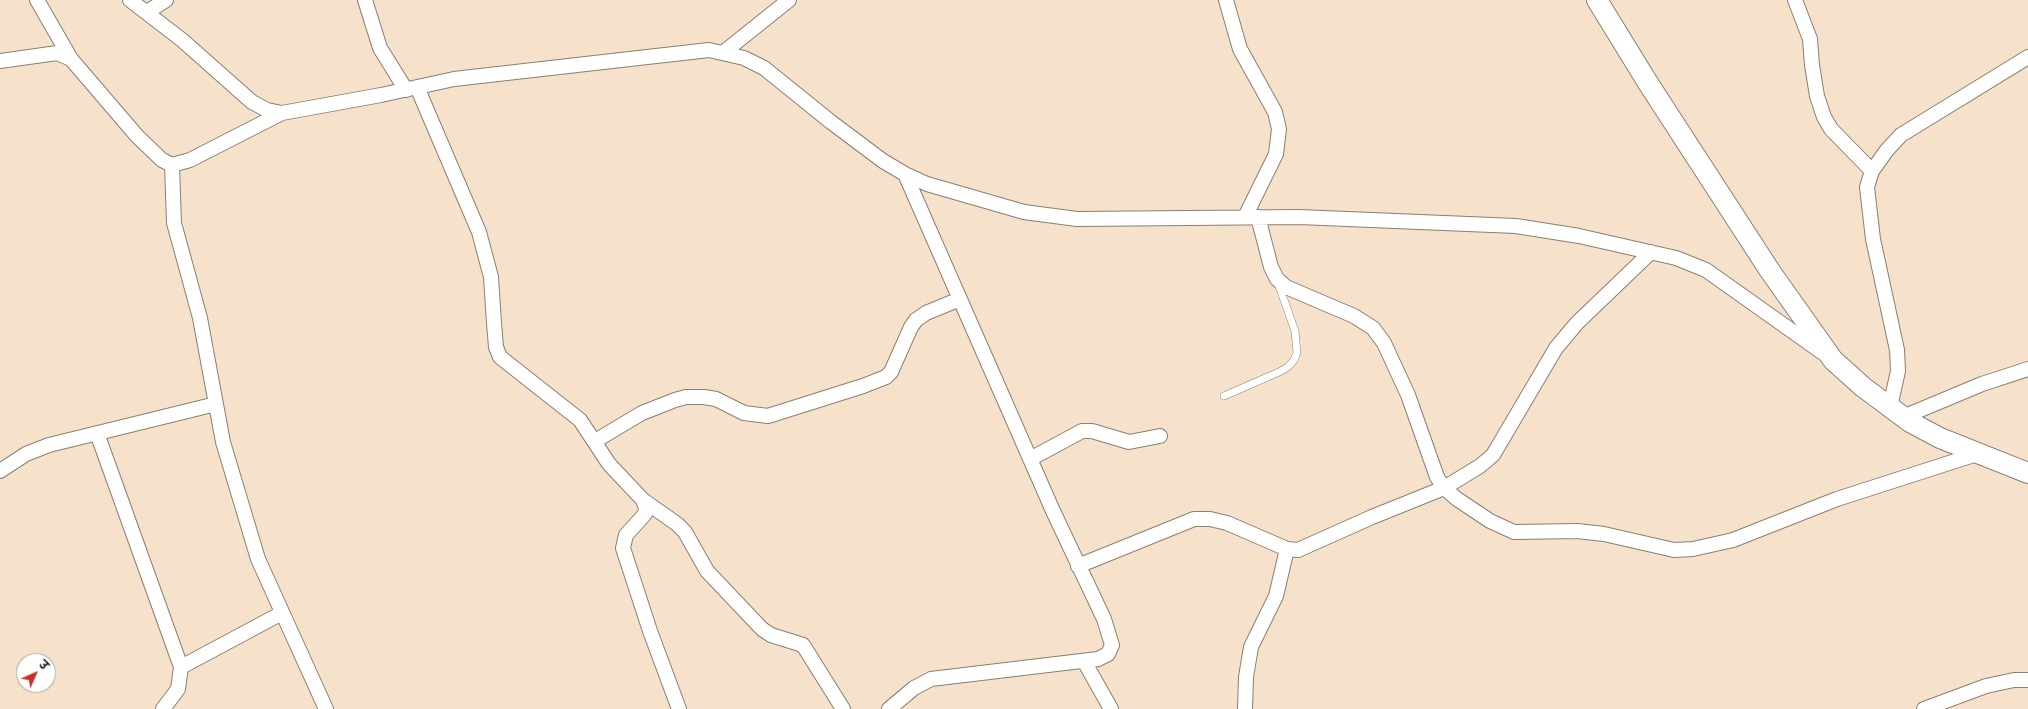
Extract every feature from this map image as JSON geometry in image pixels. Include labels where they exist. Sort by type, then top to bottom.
[{"type":"street","points":[[37,0],[71,59],[137,136],[162,160],[172,165],[190,160],[282,113]]},
{"type":"street","points":[[130,0],[252,102],[267,110],[282,113],[290,113],[454,80],[709,50],[724,52],[744,58],[764,68],[831,122],[905,174],[927,184],[1024,212],[1077,219],[1299,216],[1516,226],[1579,236],[1676,258],[1706,270],[1833,360],[1851,378],[1896,412],[1940,438],[2028,474]]},
{"type":"street","points":[[146,12],[166,0]]},
{"type":"street","points":[[365,0],[380,48],[412,89],[479,232],[492,278],[496,347],[500,357],[580,420],[613,469],[643,500],[677,524],[685,532],[707,571],[762,629],[771,635],[804,645],[843,709]]},
{"type":"street","points":[[724,52],[789,0]]},
{"type":"street","points":[[1226,0],[1240,48],[1274,112],[1279,129],[1276,154],[1252,217],[1277,279],[1286,287],[1354,316],[1373,328],[1384,343],[1405,388],[1437,477],[1444,488],[1457,499],[1490,521],[1514,532],[1577,531],[1604,534],[1674,550],[1693,548],[1733,540],[1837,499],[1978,454]]},
{"type":"street","points":[[1597,0],[1648,83],[1770,271],[1833,360]]},
{"type":"street","points":[[1795,0],[1810,38],[1812,65],[1817,96],[1824,117],[1831,129],[1872,171]]},
{"type":"street","points":[[0,61],[57,53],[71,59]]},
{"type":"street","points":[[1896,412],[1898,371],[1897,350],[1873,239],[1867,187],[1872,171],[1887,150],[1901,135],[2028,57]]},
{"type":"street","points":[[172,165],[174,223],[200,318],[223,442],[258,559],[326,709]]},
{"type":"street","points":[[889,709],[914,688],[931,679],[1098,659],[1108,654],[1112,645],[1104,619],[1078,566],[1030,460],[905,174]]},
{"type":"street","points":[[1078,566],[1194,519],[1227,523],[1287,550],[1298,550],[1310,546],[1372,517],[1444,488],[1480,466],[1493,455],[1556,348],[1577,323],[1651,252]]},
{"type":"street","points":[[594,441],[642,413],[680,399],[704,397],[716,400],[744,412],[768,416],[863,386],[886,377],[891,372],[911,327],[916,320],[926,313],[960,299]]},
{"type":"street","points":[[1896,412],[2028,369]]},
{"type":"street","points":[[0,471],[26,454],[49,445],[216,404]]},
{"type":"street","points":[[1030,460],[1082,431],[1092,431],[1129,442],[1160,436]]},
{"type":"street","points":[[97,433],[181,667],[178,689],[164,709]]},
{"type":"street","points":[[643,500],[646,508],[645,514],[626,535],[623,548],[650,631],[679,709]]},
{"type":"street","points":[[1245,709],[1246,676],[1251,647],[1276,596],[1287,550]]},
{"type":"street","points":[[181,667],[282,613]]},
{"type":"street","points":[[1084,661],[1111,709]]},
{"type":"street","points":[[1924,709],[1986,686],[2014,680],[2028,680]]},
{"type":"lane","points":[[1224,396],[1283,370],[1294,360],[1297,353],[1295,331],[1277,279]]}]
